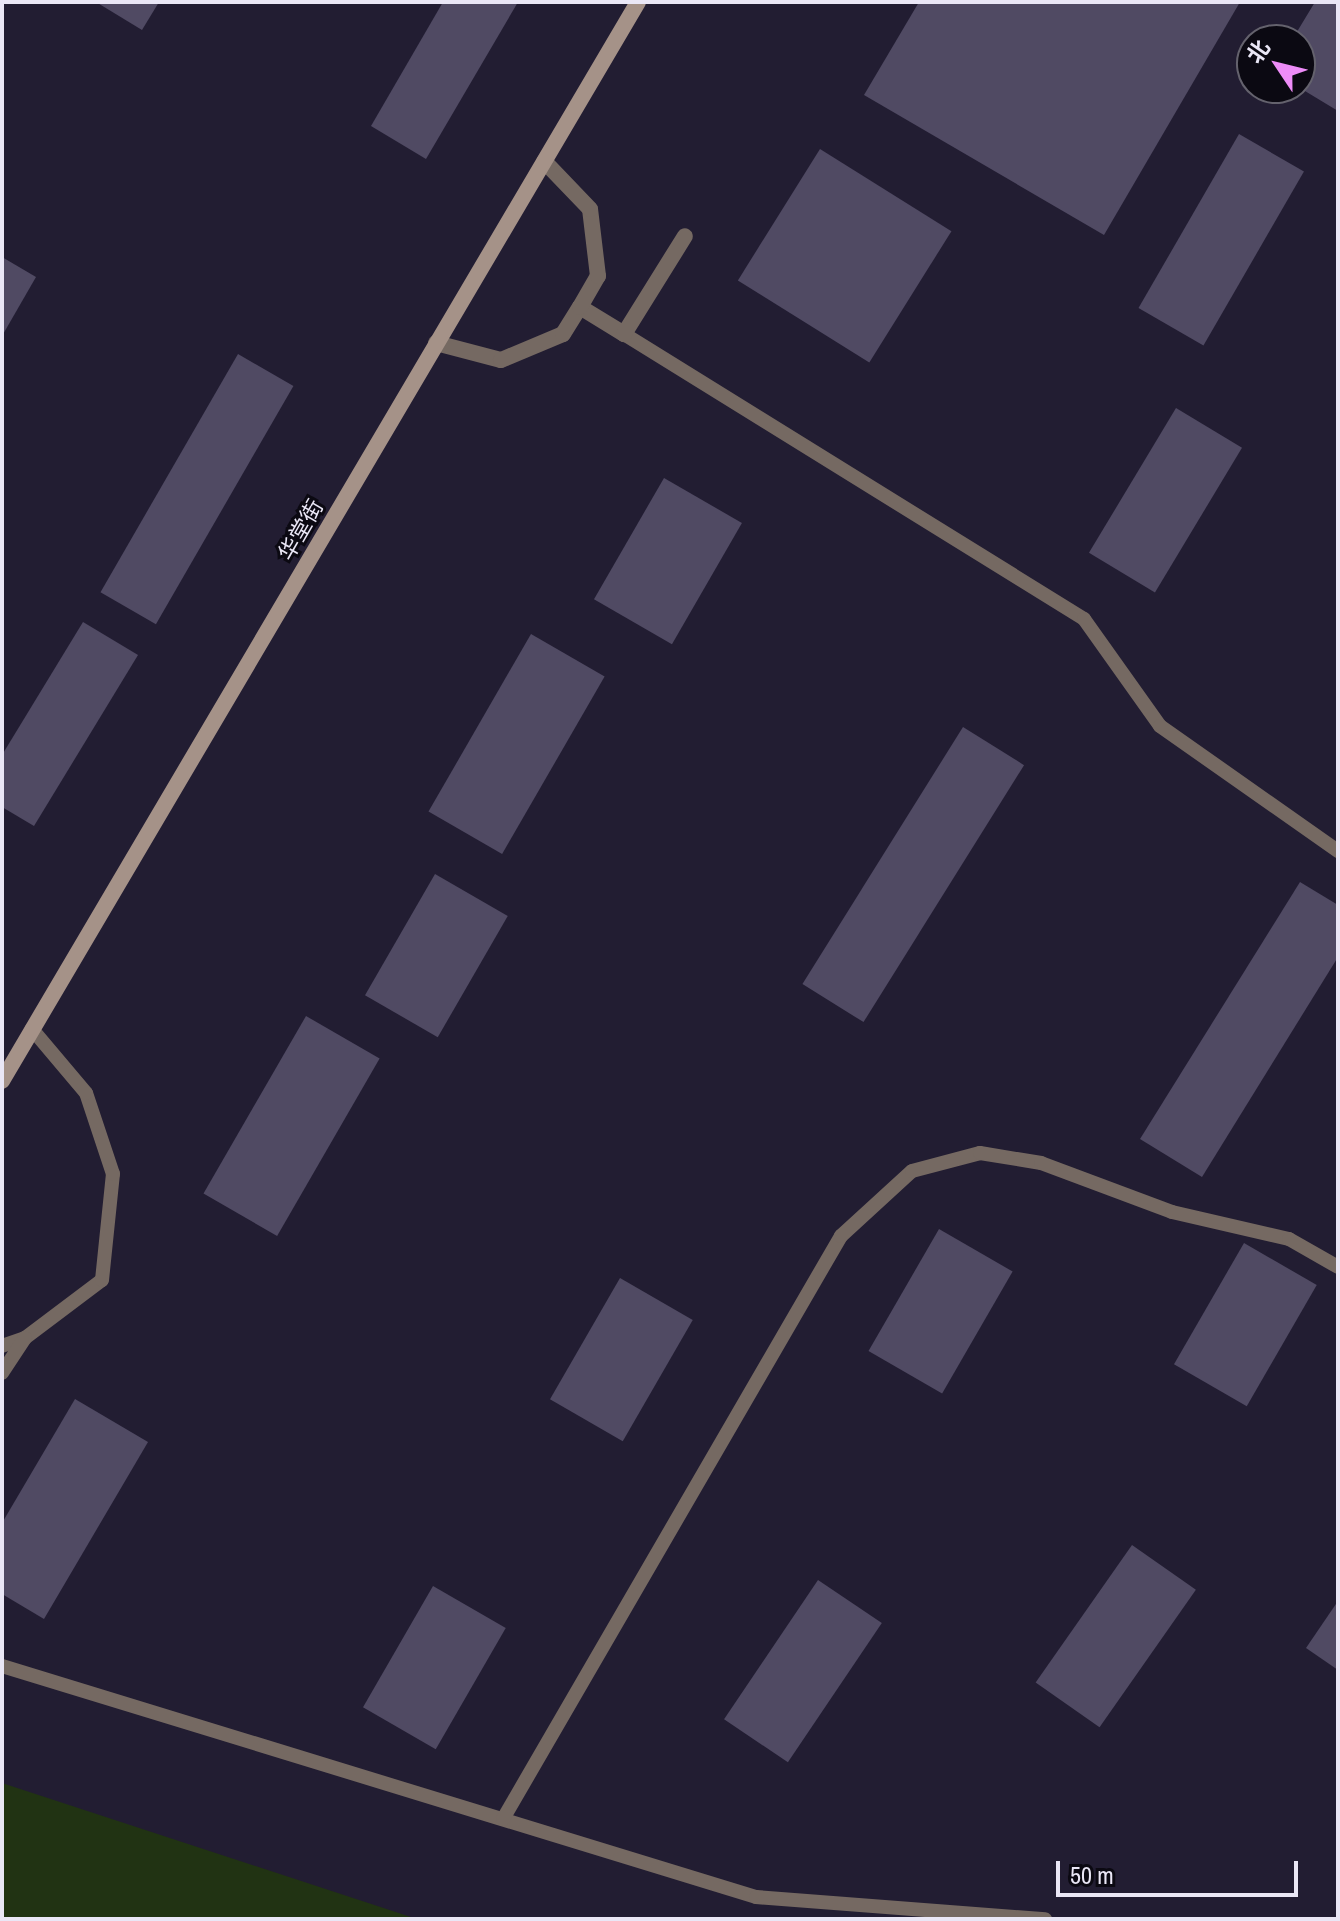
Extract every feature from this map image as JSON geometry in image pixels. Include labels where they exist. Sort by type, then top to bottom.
[{"type":"street","name":"华堂街","points":[[2,1081],[638,2]]},
{"type":"street","points":[[436,343],[501,360],[563,334],[580,307],[598,276],[590,209],[544,161]]},
{"type":"street","points":[[580,307],[624,334],[685,236]]},
{"type":"lane","points":[[624,334],[1084,619],[1160,726],[1338,851]]},
{"type":"lane","points":[[2,1346],[25,1338],[102,1280],[113,1174],[86,1093],[32,1029]]},
{"type":"lane","points":[[503,1819],[841,1236],[912,1171],[980,1153],[1041,1163],[1172,1212],[1289,1239],[1338,1267]]},
{"type":"lane","points":[[2,1373],[25,1338]]},
{"type":"lane","points":[[2,1666],[756,1897],[1045,1919]]},
{"type":"green space","points":[[2,1783],[417,1919],[2,1919]]},
{"type":"building","points":[[96,2],[159,2],[142,30]]},
{"type":"building","points":[[443,2],[518,2],[426,159],[371,126]]},
{"type":"building","points":[[919,2],[1240,2],[1104,235],[864,95]]},
{"type":"building","points":[[1315,2],[1338,2],[1338,111],[1316,98],[1316,24],[1302,24]]},
{"type":"building","points":[[1239,134],[1304,172],[1203,346],[1138,308]]},
{"type":"building","points":[[820,149],[951,231],[869,363],[738,280]]},
{"type":"building","points":[[2,257],[36,277],[2,336]]},
{"type":"building","points":[[238,354],[293,386],[156,624],[101,592]]},
{"type":"building","points":[[1176,408],[1242,448],[1155,593],[1089,553]]},
{"type":"building","points":[[664,478],[742,523],[672,644],[594,599]]},
{"type":"building","points":[[83,622],[138,655],[34,826],[2,807],[2,755]]},
{"type":"building","points":[[531,634],[605,676],[502,854],[428,812]]},
{"type":"building","points":[[963,727],[1024,765],[863,1022],[802,984]]},
{"type":"building","points":[[435,874],[508,916],[438,1037],[365,995]]},
{"type":"building","points":[[1300,882],[1338,905],[1338,957],[1202,1177],[1140,1139]]},
{"type":"building","points":[[306,1016],[380,1058],[277,1236],[204,1194]]},
{"type":"building","points":[[939,1229],[1013,1272],[942,1394],[868,1351]]},
{"type":"building","points":[[1244,1243],[1317,1285],[1247,1406],[1174,1364]]},
{"type":"building","points":[[620,1278],[693,1320],[623,1441],[550,1399]]},
{"type":"building","points":[[75,1399],[148,1442],[44,1619],[2,1594],[2,1523]]},
{"type":"building","points":[[1132,1545],[1196,1590],[1100,1727],[1036,1683]]},
{"type":"building","points":[[818,1580],[882,1623],[788,1762],[724,1719]]},
{"type":"building","points":[[433,1586],[506,1628],[436,1749],[363,1707]]},
{"type":"building","points":[[1338,1601],[1338,1670],[1306,1648]]}]
